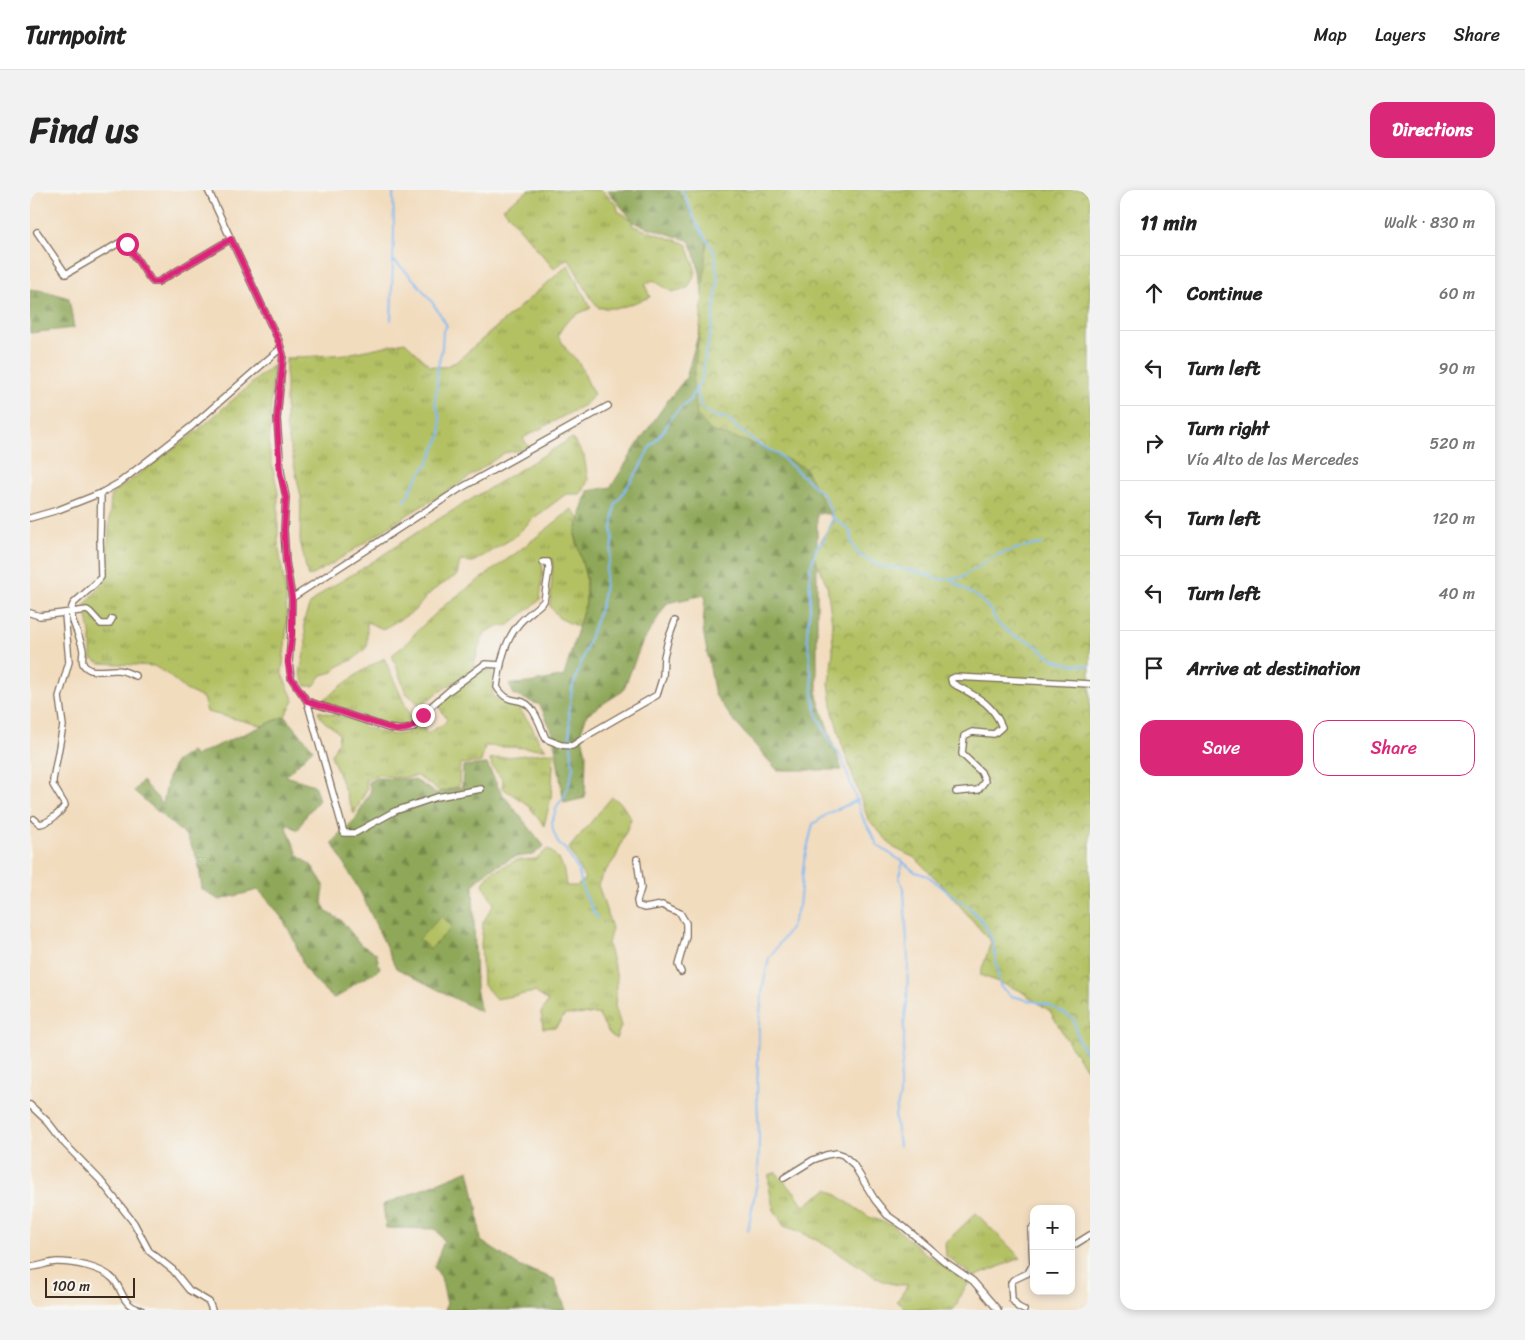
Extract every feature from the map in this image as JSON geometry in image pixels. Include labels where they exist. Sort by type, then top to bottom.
[{"type":"street","points":[[208,190],[283,355],[277,419],[280,472],[286,498],[284,530],[286,562],[292,598],[292,634],[288,662],[291,678],[307,701],[344,833],[355,833],[395,811],[437,797],[481,789]]},
{"type":"street","points":[[37,232],[66,274],[123,242],[127,244],[153,282],[158,282],[231,239]]},
{"type":"street","points":[[30,518],[58,510],[101,493],[126,479],[192,426],[281,348]]},
{"type":"street","points":[[292,598],[461,488],[608,406]]},
{"type":"street","points":[[34,819],[40,824],[45,823],[63,809],[65,805],[53,780],[63,726],[59,698],[69,662],[68,613],[74,603],[101,577],[101,493]]},
{"type":"street","points":[[542,562],[548,562],[549,569],[544,601],[519,624],[505,648],[497,687],[502,695],[509,700],[520,701],[530,707],[541,726],[546,740],[572,746],[657,695],[664,676],[664,657],[675,621]]},
{"type":"street","points":[[30,614],[40,616],[87,610],[105,625],[109,624],[112,619]]},
{"type":"street","points":[[68,613],[82,644],[82,660],[85,667],[91,670],[120,670],[136,676]]},
{"type":"street","points":[[307,701],[388,728],[408,730],[418,723],[428,709],[450,690],[485,664],[501,665]]},
{"type":"street","points":[[956,792],[978,790],[985,781],[981,772],[962,754],[964,736],[972,732],[994,734],[1002,727],[997,715],[984,700],[952,683],[951,679],[955,676],[1090,684]]},
{"type":"street","points":[[637,859],[640,888],[637,901],[638,906],[645,908],[662,905],[680,913],[686,923],[686,936],[678,965],[680,972]]},
{"type":"street","points":[[30,1105],[48,1122],[65,1144],[100,1180],[134,1223],[149,1251],[173,1270],[190,1290],[209,1302],[212,1310]]},
{"type":"street","points":[[784,1178],[813,1160],[826,1155],[844,1154],[853,1164],[875,1200],[888,1215],[944,1261],[973,1281],[998,1310]]},
{"type":"street","points":[[1075,1243],[1090,1234]]},
{"type":"street","points":[[1024,1310],[1018,1307],[1012,1299],[1011,1283],[1013,1280],[1028,1273],[1034,1264],[1033,1250]]},
{"type":"street","points":[[30,1267],[56,1262],[98,1268],[114,1280],[125,1301],[134,1308],[141,1310]]},
{"type":"green space","points":[[529,190],[602,190],[617,205],[618,211],[631,219],[633,226],[687,244],[696,272],[688,288],[672,292],[653,280],[645,285],[650,297],[620,308],[599,308],[591,298],[568,258],[554,269],[503,208]]},
{"type":"green space","points":[[607,190],[745,190],[896,520],[817,513],[817,696],[842,770],[777,770],[733,720],[715,695],[703,630],[705,595],[667,603],[641,645],[623,691],[587,714],[581,732],[586,754],[585,798],[564,803],[553,733],[540,705],[514,695],[509,684],[529,683],[564,676],[586,602],[586,578],[575,534],[588,491],[611,487],[641,439],[686,378],[704,314],[700,272],[690,241],[635,223]]},
{"type":"green space","points":[[677,190],[1090,190],[1090,1075],[1050,1011],[1019,990],[980,975],[991,942],[942,885],[915,858],[894,848],[868,819],[842,745],[833,712],[829,683],[833,652],[832,623],[827,585],[813,554],[833,521],[805,468],[755,444],[711,431],[697,415],[693,382],[700,329],[707,241]]},
{"type":"green space","points":[[568,265],[591,308],[572,318],[565,324],[558,335],[566,349],[577,360],[594,395],[586,404],[523,438],[528,446],[521,450],[504,453],[453,488],[308,577],[300,540],[301,497],[286,426],[286,358],[347,354],[405,342],[430,366],[444,367],[456,362]]},
{"type":"green space","points":[[30,289],[69,298],[74,328],[30,333]]},
{"type":"green space","points":[[273,365],[269,449],[278,493],[278,543],[286,595],[287,626],[282,674],[294,701],[285,716],[264,726],[207,712],[203,698],[186,690],[154,666],[100,663],[91,658],[91,638],[85,605],[106,579],[111,495],[197,431]]},
{"type":"green space","points":[[572,438],[584,456],[588,480],[580,494],[566,494],[534,518],[513,538],[473,562],[460,561],[457,575],[432,591],[413,612],[383,629],[367,622],[367,647],[354,659],[337,667],[333,672],[322,675],[314,686],[306,686],[300,673],[306,644],[304,620],[310,604],[326,590],[419,531]]},
{"type":"green space","points":[[572,509],[580,520],[575,534],[586,578],[586,602],[578,627],[559,618],[550,606],[553,559],[542,559],[543,574],[540,600],[509,625],[495,627],[485,633],[473,669],[420,705],[406,693],[392,655],[406,644],[446,604]]},
{"type":"green space","points":[[384,658],[412,720],[407,725],[393,727],[323,701],[352,678]]},
{"type":"green space","points":[[484,669],[492,669],[493,697],[517,706],[531,725],[540,743],[546,749],[485,746],[481,762],[460,764],[459,786],[441,792],[417,776],[404,778],[375,775],[365,781],[367,789],[354,814],[331,755],[338,742],[339,734],[324,722],[318,711],[363,722],[362,726],[387,734],[400,734],[423,724],[426,734],[445,723],[447,719],[438,706],[452,692]]},
{"type":"green space","points":[[285,716],[313,749],[286,776],[314,785],[319,800],[307,814],[298,830],[285,823],[298,855],[312,866],[324,885],[322,903],[327,912],[341,920],[361,945],[376,953],[380,968],[333,998],[307,971],[285,924],[264,896],[258,890],[219,900],[202,889],[198,860],[187,837],[134,791],[142,781],[163,804],[168,778],[175,762],[191,751],[194,756]]},
{"type":"green space","points":[[554,753],[551,798],[544,826],[527,804],[502,788],[503,780],[492,767],[490,759]]},
{"type":"green space","points":[[487,764],[500,791],[544,846],[533,855],[514,857],[489,870],[473,885],[476,988],[481,1012],[396,968],[361,893],[332,843],[356,818],[371,790],[368,782],[376,778],[415,780],[436,793],[462,787],[463,766]]},
{"type":"green space","points":[[612,797],[621,803],[631,819],[616,857],[602,876],[598,885],[612,928],[608,944],[617,977],[615,1006],[621,1026],[616,1039],[609,1033],[598,1014],[565,1015],[556,1027],[543,1028],[541,1013],[548,1001],[535,992],[496,999],[483,984],[481,945],[483,922],[494,904],[483,884],[490,873],[517,860],[536,859],[548,849],[557,857],[562,865],[566,886],[577,886],[585,879],[569,848]]},
{"type":"green space","points":[[442,916],[452,927],[430,949],[419,939]]},
{"type":"green space","points":[[469,1170],[477,1207],[481,1241],[519,1266],[554,1279],[566,1310],[444,1310],[447,1304],[441,1277],[434,1267],[444,1241],[436,1229],[386,1228],[383,1205]]},
{"type":"green space","points":[[776,1172],[794,1191],[804,1206],[828,1189],[869,1217],[892,1225],[926,1254],[969,1283],[959,1297],[957,1305],[953,1310],[906,1310],[897,1301],[908,1285],[885,1282],[821,1242],[784,1226],[773,1208],[769,1186],[769,1175]]},
{"type":"green space","points":[[976,1213],[1021,1258],[974,1277],[946,1256],[945,1243]]},
{"type":"waterway","points":[[391,320],[394,232],[393,190]]},
{"type":"waterway","points":[[597,918],[584,893],[578,870],[565,849],[558,843],[552,822],[557,806],[564,797],[573,768],[569,710],[572,689],[602,603],[606,568],[609,563],[613,539],[612,530],[615,505],[639,469],[650,447],[665,429],[672,416],[690,400],[702,378],[712,327],[718,280],[714,251],[696,222],[682,190]]},
{"type":"waterway","points":[[393,260],[423,290],[447,326],[443,331],[435,402],[440,418],[441,434],[429,462],[417,478],[405,501]]},
{"type":"waterway","points":[[695,387],[702,408],[709,414],[728,419],[760,445],[779,455],[824,495],[833,517],[824,540],[817,546],[810,569],[810,609],[807,633],[814,702],[818,718],[842,759],[863,818],[878,846],[915,872],[928,876],[967,905],[983,922],[992,939],[1000,986],[1011,996],[1049,1005],[1074,1019],[1078,1039],[1090,1060]]},
{"type":"waterway","points":[[833,517],[851,532],[851,542],[858,554],[880,566],[910,570],[926,574],[938,580],[962,577],[999,554],[1042,544]]},
{"type":"waterway","points":[[951,579],[978,597],[992,612],[997,623],[1014,636],[1031,642],[1053,659],[1069,664],[1090,666]]},
{"type":"waterway","points":[[748,1230],[758,1177],[757,1096],[759,1022],[763,986],[769,958],[790,929],[799,906],[804,861],[813,824],[829,813],[858,800]]},
{"type":"waterway","points":[[899,1146],[895,1115],[900,1096],[908,960],[904,892],[899,876],[903,862]]},
{"type":"route","points":[[127,244],[150,279],[153,282],[158,282],[231,239],[279,342],[283,355],[277,419],[280,472],[286,498],[284,530],[286,562],[292,598],[292,634],[288,662],[291,678],[307,701],[388,728],[408,730],[413,728],[423,715]]}]
